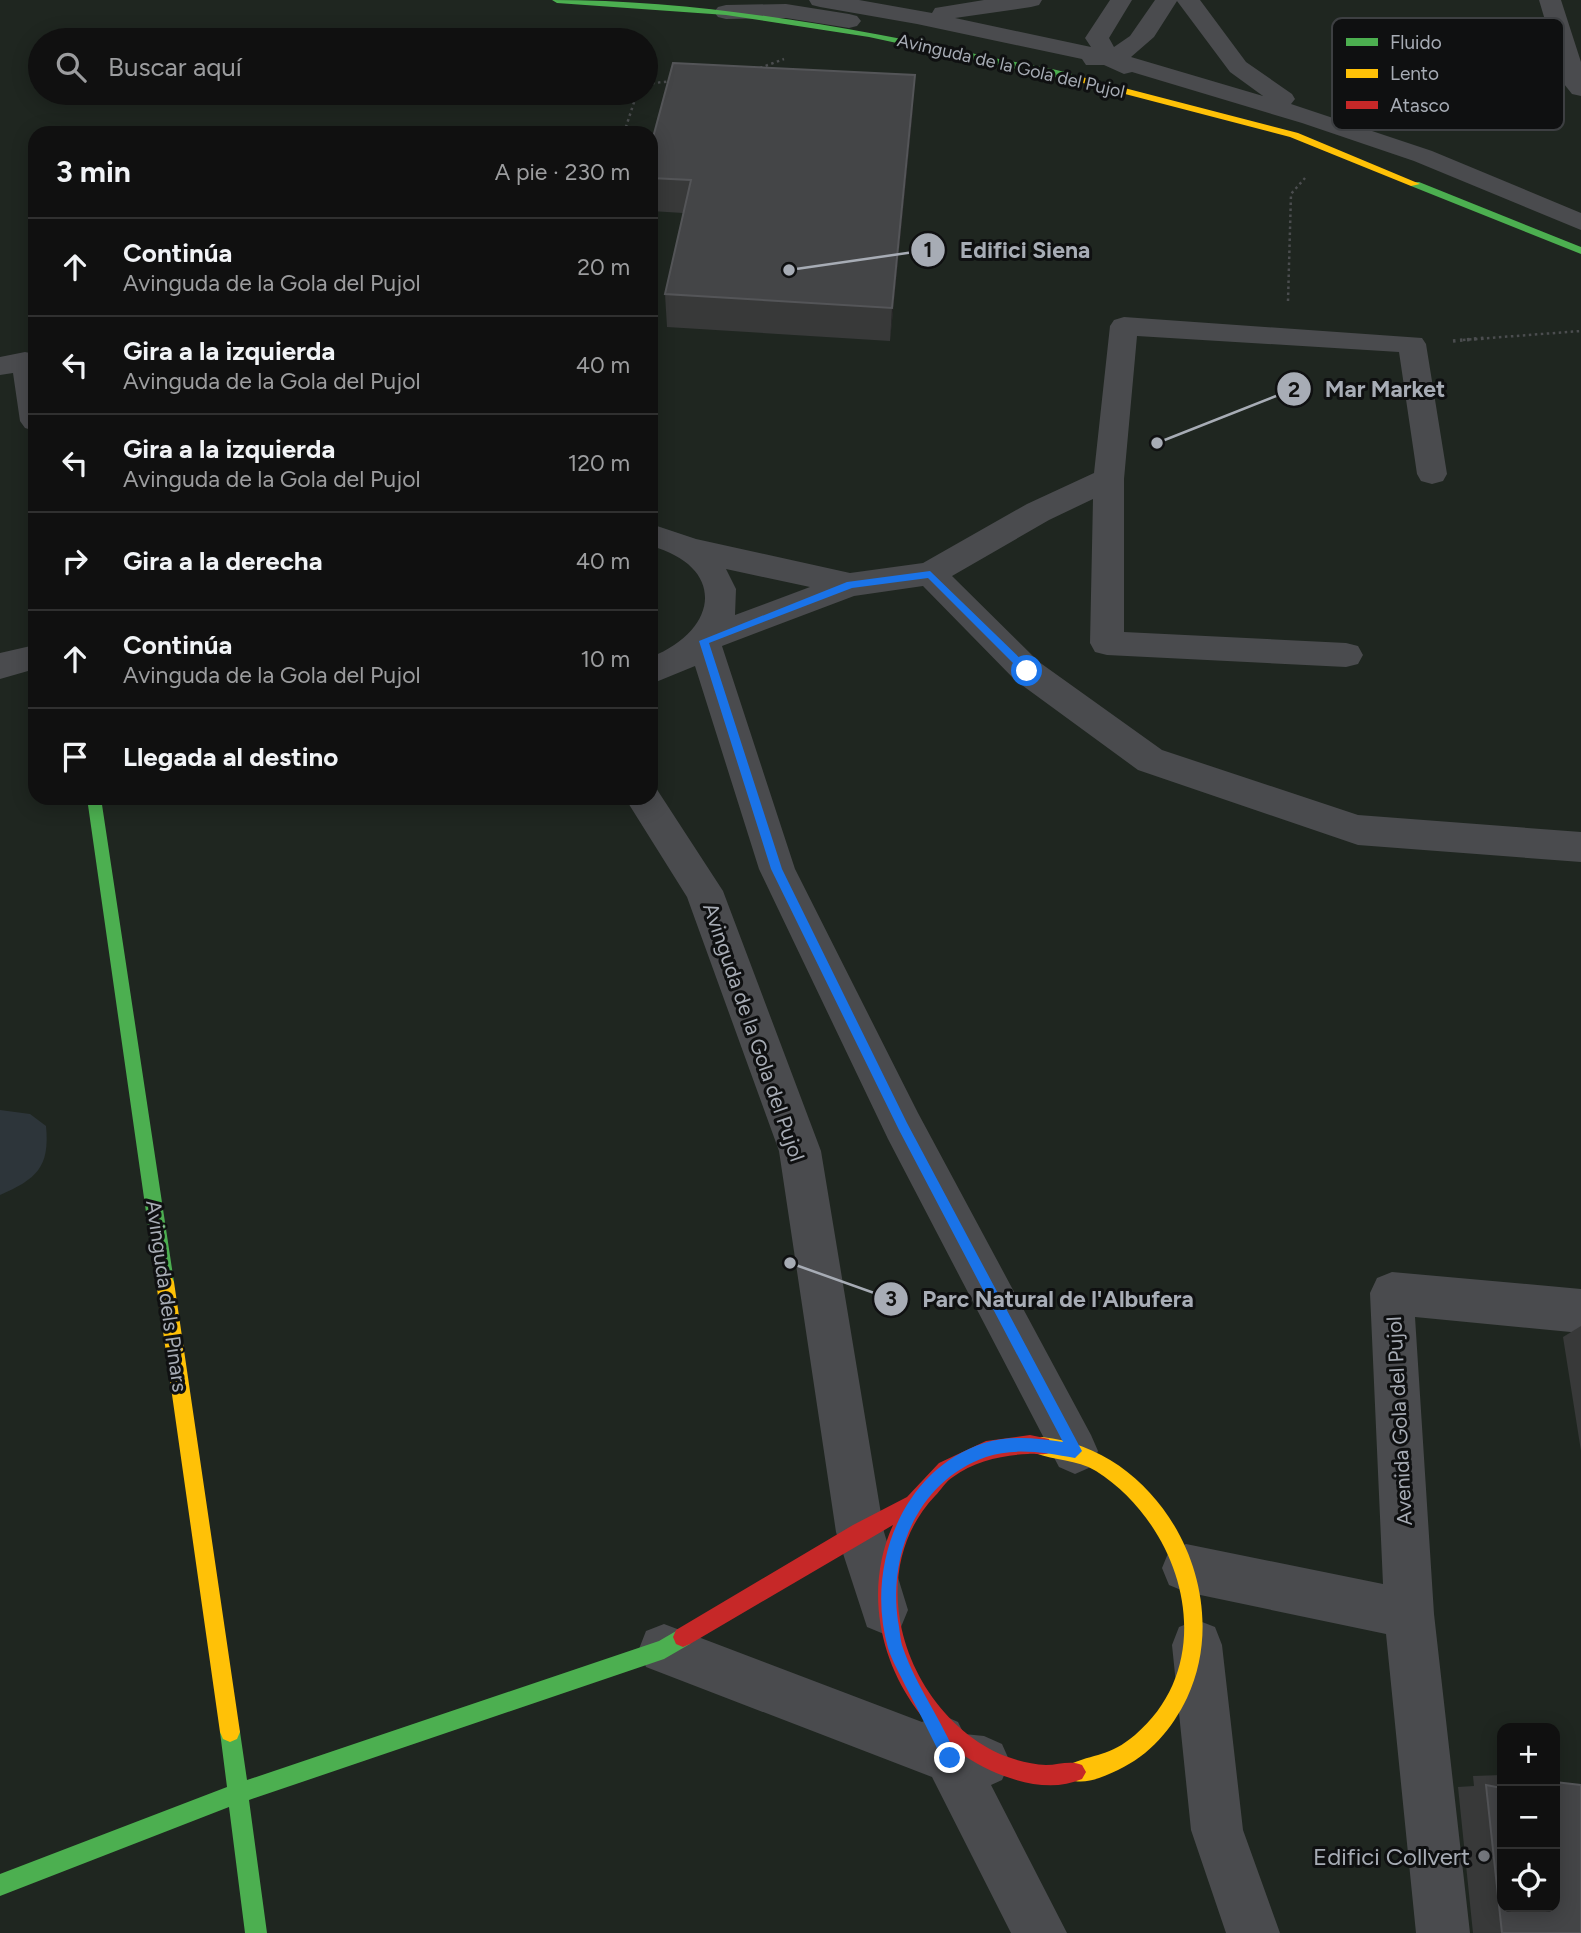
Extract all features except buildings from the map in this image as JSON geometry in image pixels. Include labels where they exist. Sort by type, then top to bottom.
[{"type":"street","name":"Avinguda de la Gola del Pujol","points":[[557,0],[726,12],[841,30],[1067,76],[1423,156],[1581,222]]},
{"type":"street","name":"Avinguda de la Gola del Pujol","points":[[820,0],[917,17],[1109,58],[1302,127]]},
{"type":"street","name":"Avinguda de la Gola del Pujol","points":[[917,17],[1031,0]]},
{"type":"street","name":"Avinguda de la Gola del Pujol","points":[[1109,58],[1097,38],[1121,0]]},
{"type":"street","name":"Avinguda de la Gola del Pujol","points":[[726,12],[786,11],[1075,62],[1109,58],[1137,46],[1166,0]]},
{"type":"street","name":"Avinguda de la Gola del Pujol","points":[[1188,0],[1238,67],[1302,127],[1329,148],[1581,251]]},
{"type":"street","points":[[1550,0],[1556,18]]},
{"type":"street","points":[[1564,45],[1576,84],[1581,89]]},
{"type":"street","points":[[1346,655],[1107,643],[1109,478],[1124,326],[1412,344],[1432,474]]},
{"type":"street","points":[[0,366],[25,361],[28,379]]},
{"type":"street","points":[[658,668],[683,657],[704,640],[850,585],[930,574],[1038,512],[1109,478]]},
{"type":"street","points":[[665,537],[850,585]]},
{"type":"street","points":[[665,537],[713,570],[721,594],[718,618],[704,640]]},
{"type":"street","points":[[930,574],[1027,671],[1150,761],[1358,830],[1581,847]]},
{"type":"street","points":[[704,640],[777,869],[903,1126],[1075,1451]]},
{"type":"street","points":[[0,666],[28,659]]},
{"type":"street","name":"Avinguda dels Pinars","points":[[95,805],[239,1793],[256,1933]]},
{"type":"street","name":"Avinguda de la Gola del Pujol","points":[[648,805],[704,891],[800,1151],[860,1532],[895,1648]]},
{"type":"street","name":"Avenida Gola del Pujol","points":[[1409,1614],[1392,1293],[1581,1311]]},
{"type":"street","points":[[1040,1933],[972,1760],[917,1695],[895,1648],[888,1597],[894,1547],[914,1504],[946,1470],[986,1450],[1030,1444],[1075,1451],[1122,1477],[1161,1517],[1186,1568],[1193,1594],[1217,1830],[1253,1933]]},
{"type":"street","points":[[0,1885],[239,1793],[663,1649],[860,1532],[914,1504]]},
{"type":"street","points":[[1186,1568],[1409,1614],[1443,1933]]},
{"type":"street","points":[[663,1649],[972,1760],[1043,1776],[1091,1771],[1135,1750],[1168,1716],[1189,1672],[1195,1622]]},
{"type":"path","points":[[755,69],[769,67],[841,30]]},
{"type":"path","points":[[658,82],[673,80]]},
{"type":"path","points":[[626,126],[633,105]]},
{"type":"path","points":[[1284,336],[1290,280],[1292,194],[1329,148]]},
{"type":"path","points":[[1412,344],[1581,331]]},
{"type":"shaded area","points":[[0,0],[1581,0],[1581,1933],[0,1933]]},
{"type":"shaded area","points":[[0,1110],[30,1114],[46,1126],[47,1140],[43,1162],[38,1170],[23,1183],[0,1195]]},
{"type":"traffic: fast","points":[[557,0],[726,12],[869,34],[1082,80]]},
{"type":"traffic: fast","points":[[1415,184],[1581,251]]},
{"type":"traffic: fast","points":[[95,805],[165,1282]]},
{"type":"traffic: fast","points":[[0,1885],[239,1793],[664,1649],[683,1637]]},
{"type":"traffic: fast","points":[[230,1732],[256,1933]]},
{"type":"traffic: slow","points":[[1082,80],[1294,135],[1415,184]]},
{"type":"traffic: slow","points":[[165,1282],[230,1732]]},
{"type":"traffic: slow","points":[[1042,1446],[1069,1450],[1091,1458],[1117,1475],[1139,1495],[1161,1522],[1178,1551],[1189,1582],[1194,1614],[1193,1646],[1186,1677],[1171,1707],[1150,1735],[1134,1749],[1106,1765],[1075,1772]]},
{"type":"traffic: jam","points":[[683,1637],[860,1532],[914,1504],[946,1470],[986,1450],[1030,1444],[1042,1446]]},
{"type":"traffic: jam","points":[[914,1504],[894,1548],[888,1599],[890,1625],[896,1649],[918,1695],[952,1734],[972,1750],[994,1762],[1018,1771],[1043,1775],[1075,1772]]},
{"type":"place","name":"Edifici Siena","points":[[789,270]]},
{"type":"place","name":"Mar Market","points":[[1157,443]]},
{"type":"place","name":"Parc Natural de l'Albufera","points":[[790,1263]]},
{"type":"place","name":"Edifici Collvert","points":[[1484,1856]]},
{"type":"route","points":[[950,1758],[895,1648],[888,1597],[894,1547],[914,1504],[946,1470],[986,1450],[1030,1444],[1075,1451],[903,1126],[777,869],[704,641],[850,585],[930,574],[1027,671]]}]
